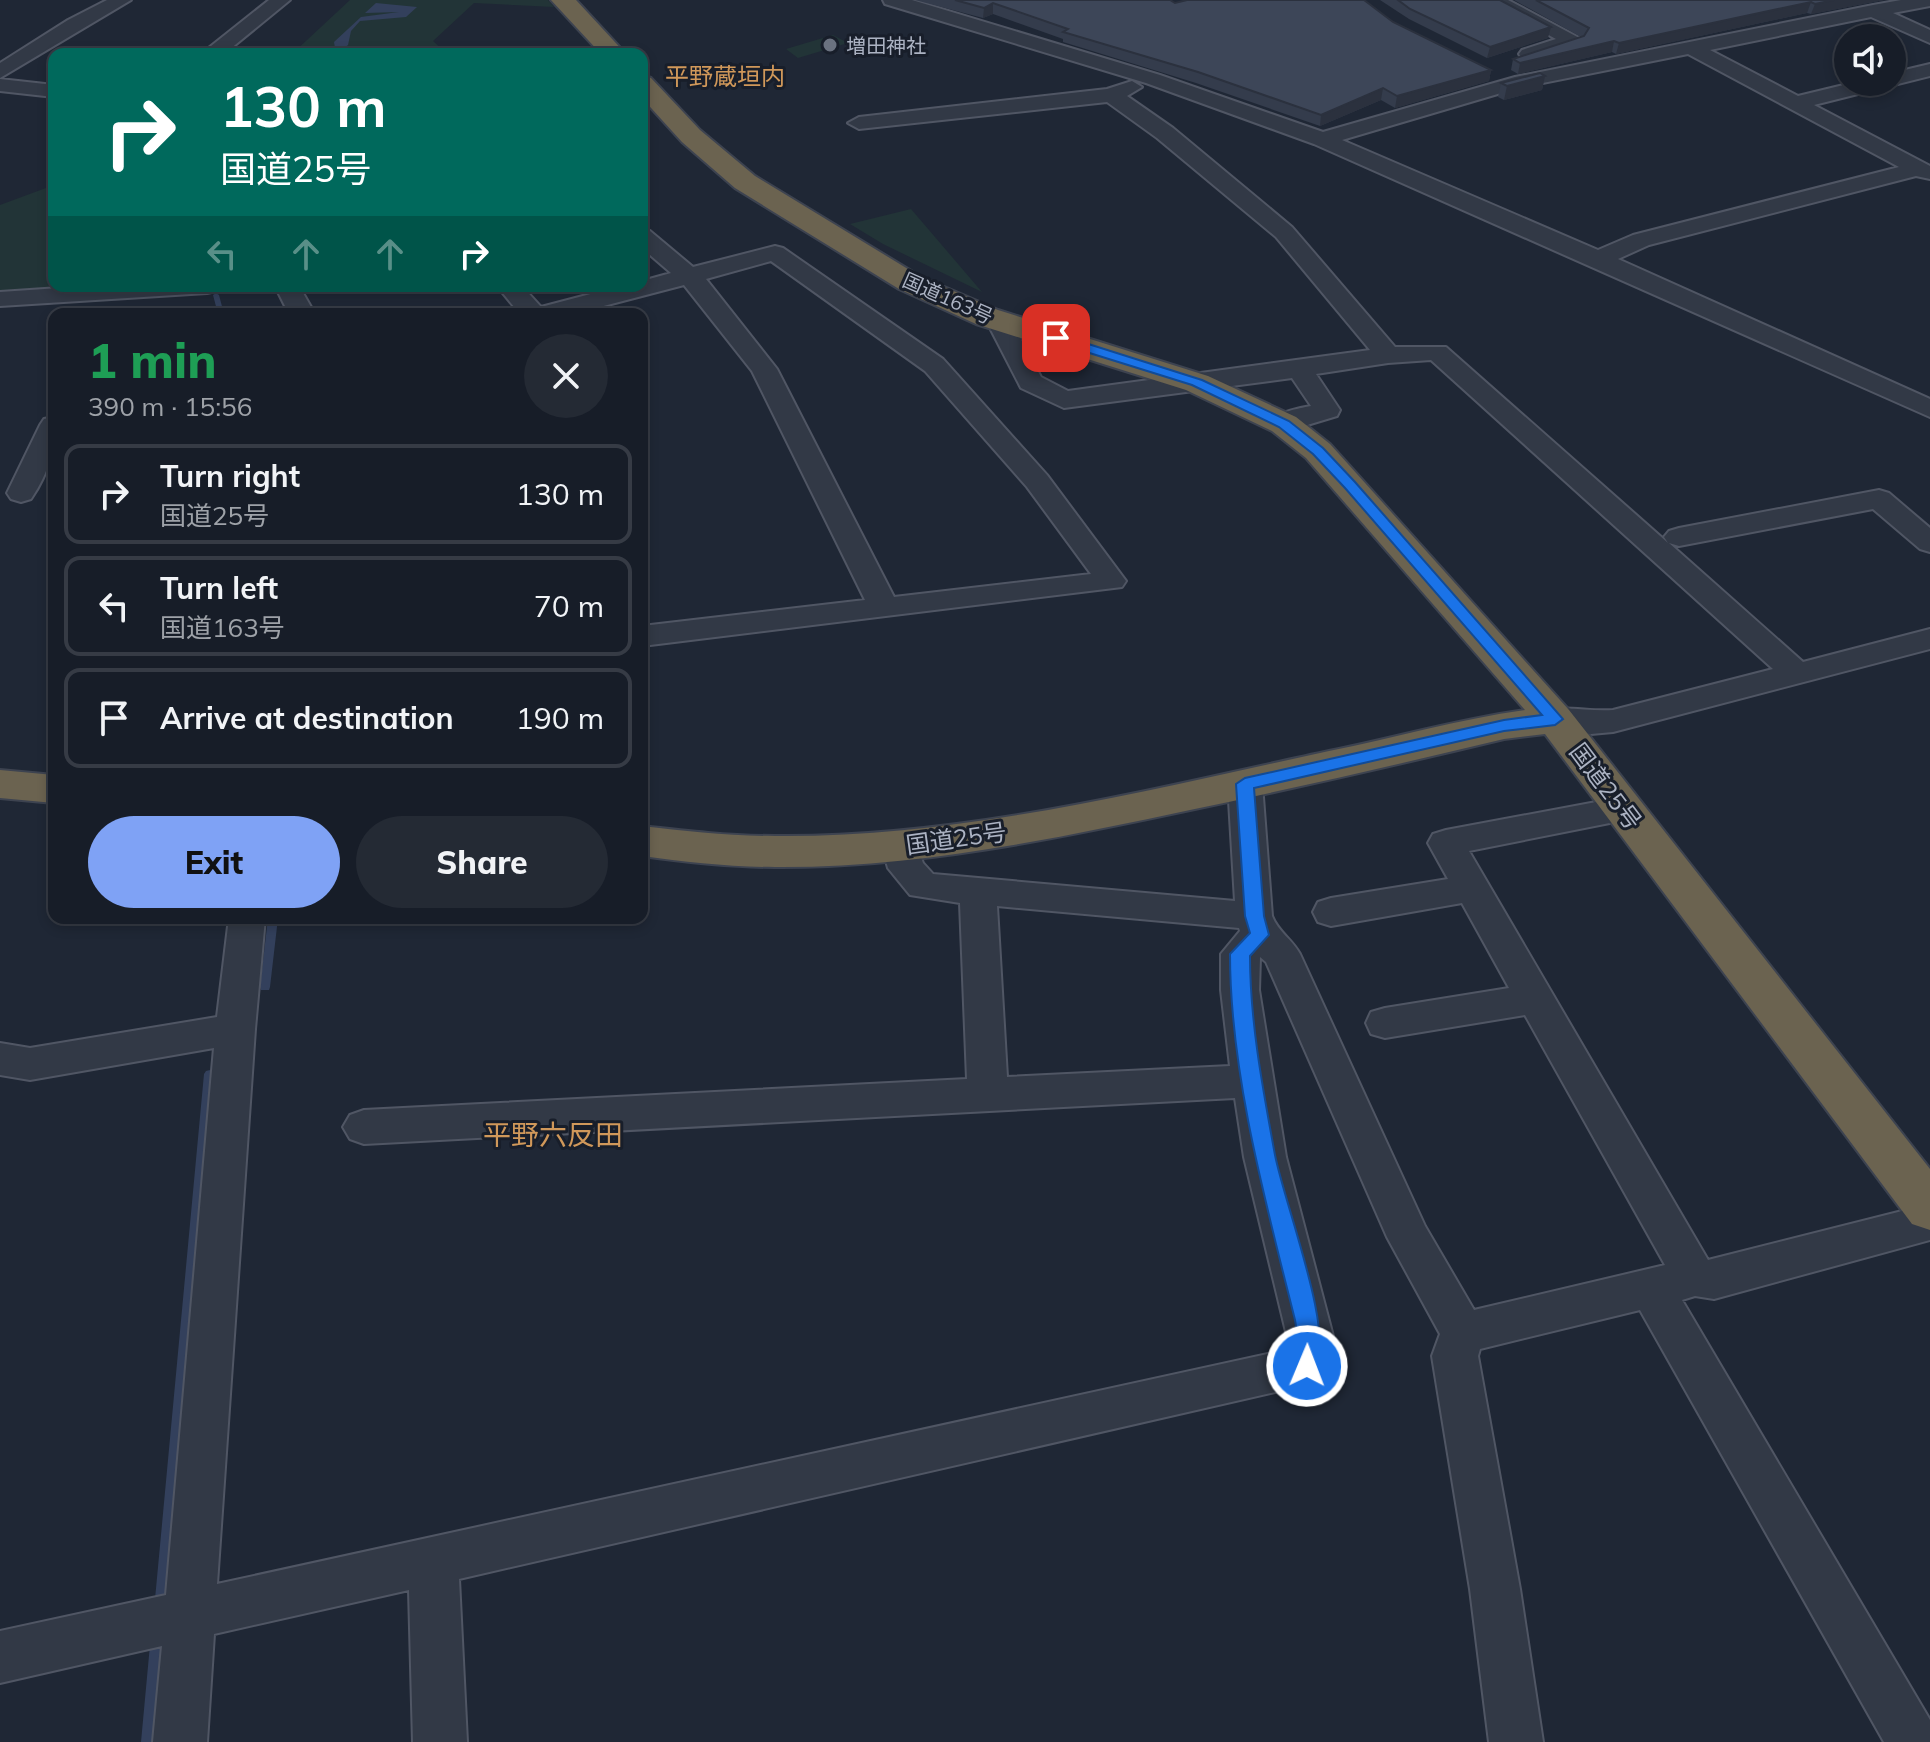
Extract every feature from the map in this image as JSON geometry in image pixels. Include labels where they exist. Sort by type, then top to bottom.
[{"type":"highway","points":[[563,0],[608,48]]},
{"type":"highway","name":"国道163号","points":[[648,97],[745,182],[910,283],[1000,322],[1197,383],[1284,424],[1318,451],[1350,485],[1555,719]]},
{"type":"highway","name":"国道25号","points":[[648,842],[698,850],[781,852],[900,846],[1053,823],[1504,726],[1555,719],[1930,1208]]},
{"type":"highway","points":[[0,784],[48,788]]},
{"type":"street","points":[[0,72],[75,24],[122,0]]},
{"type":"street","points":[[219,48],[281,0]]},
{"type":"street","points":[[892,0],[1153,79],[1322,139],[1930,409]]},
{"type":"street","points":[[1493,0],[1573,40],[1515,59]]},
{"type":"street","points":[[1322,139],[1515,83],[1930,0]]},
{"type":"street","points":[[1873,11],[1930,37]]},
{"type":"street","points":[[1691,48],[1924,172]]},
{"type":"street","points":[[1486,68],[1515,83]]},
{"type":"street","points":[[1906,76],[1930,70]]},
{"type":"street","points":[[859,123],[1111,95],[1153,79]]},
{"type":"street","points":[[0,85],[48,90]]},
{"type":"street","points":[[1796,103],[1834,94]]},
{"type":"street","points":[[1111,95],[1165,133],[1284,232],[1388,355]]},
{"type":"street","points":[[1598,259],[1641,240],[1924,172]]},
{"type":"street","points":[[648,241],[699,285],[764,369],[884,608]]},
{"type":"street","points":[[648,286],[775,253],[934,365],[1037,481],[1111,581],[648,635]]},
{"type":"street","points":[[0,299],[113,303],[170,292]]},
{"type":"street","points":[[514,292],[529,308]]},
{"type":"street","points":[[566,308],[625,292]]},
{"type":"street","points":[[1000,322],[1030,382],[1064,400],[1388,355],[1437,352],[1795,672]]},
{"type":"street","points":[[1284,424],[1296,417],[1327,410],[1299,369]]},
{"type":"street","points":[[11,495],[48,435]]},
{"type":"street","points":[[11,495],[48,489]]},
{"type":"street","points":[[1679,537],[1879,499],[1930,543]]},
{"type":"street","points":[[1555,719],[1591,723],[1613,721],[1930,639]]},
{"type":"street","points":[[1245,784],[1257,926],[1281,954],[1409,1237],[1463,1333],[1455,1356],[1495,1589],[1516,1742]]},
{"type":"street","points":[[1623,809],[1446,843],[1536,998],[1673,1282],[1913,1742]]},
{"type":"street","points":[[900,846],[906,868],[923,886],[1257,926]]},
{"type":"street","points":[[1331,912],[1473,888]]},
{"type":"street","points":[[978,892],[988,1092]]},
{"type":"street","points":[[180,1742],[169,1620],[246,924]]},
{"type":"street","points":[[0,1657],[1307,1366],[1310,1336],[1265,1157],[1240,990],[1240,954],[1257,926]]},
{"type":"street","points":[[1385,1023],[1536,998]]},
{"type":"street","points":[[0,1059],[30,1064],[235,1029]]},
{"type":"street","points":[[364,1127],[988,1092],[1252,1081]]},
{"type":"street","points":[[1463,1333],[1673,1282],[1714,1280],[1930,1222]]},
{"type":"street","points":[[433,1560],[440,1742]]},
{"type":"shaded area","points":[[350,0],[548,0],[554,7],[474,3],[433,41],[441,48],[298,48]]},
{"type":"shaded area","points":[[833,35],[848,43],[798,58],[786,49]]},
{"type":"shaded area","points":[[48,187],[48,292],[0,295],[0,205]]},
{"type":"shaded area","points":[[911,209],[982,292],[883,244],[850,224]]},
{"type":"water","points":[[376,3],[417,7],[406,17],[360,21],[351,31],[348,45],[335,48],[334,42],[361,17],[399,12],[365,13]]},
{"type":"building","points":[[955,0],[1170,0],[1175,3],[1187,0],[1364,0],[1393,22],[1491,70],[1397,96],[1383,88],[1321,115],[1198,72],[1063,32],[1068,29],[993,3],[984,8]]},
{"type":"building","points":[[1398,0],[1500,0],[1551,27],[1490,47],[1410,9]]},
{"type":"building","points":[[1536,0],[1834,0],[1811,2],[1619,43],[1614,41],[1520,63],[1513,59],[1584,36],[1589,28]]},
{"type":"building","points":[[1540,73],[1545,76],[1507,86],[1501,83]]},
{"type":"waterway","points":[[216,295],[219,308]]},
{"type":"waterway","points":[[265,987],[272,924]]},
{"type":"waterway","points":[[161,1610],[210,1074]]},
{"type":"waterway","points":[[148,1742],[158,1634]]},
{"type":"place","name":"増田神社","points":[[830,45]]},
{"type":"district","name":"平野蔵垣内","points":[[725,76]]},
{"type":"district","name":"平野六反田","points":[[553,1134]]},
{"type":"route","points":[[1056,338],[1197,383],[1284,424],[1318,451],[1350,485],[1555,719],[1504,726],[1245,784],[1249,807],[1254,916],[1260,935],[1240,954],[1240,990],[1265,1157],[1310,1336],[1307,1366]]}]
